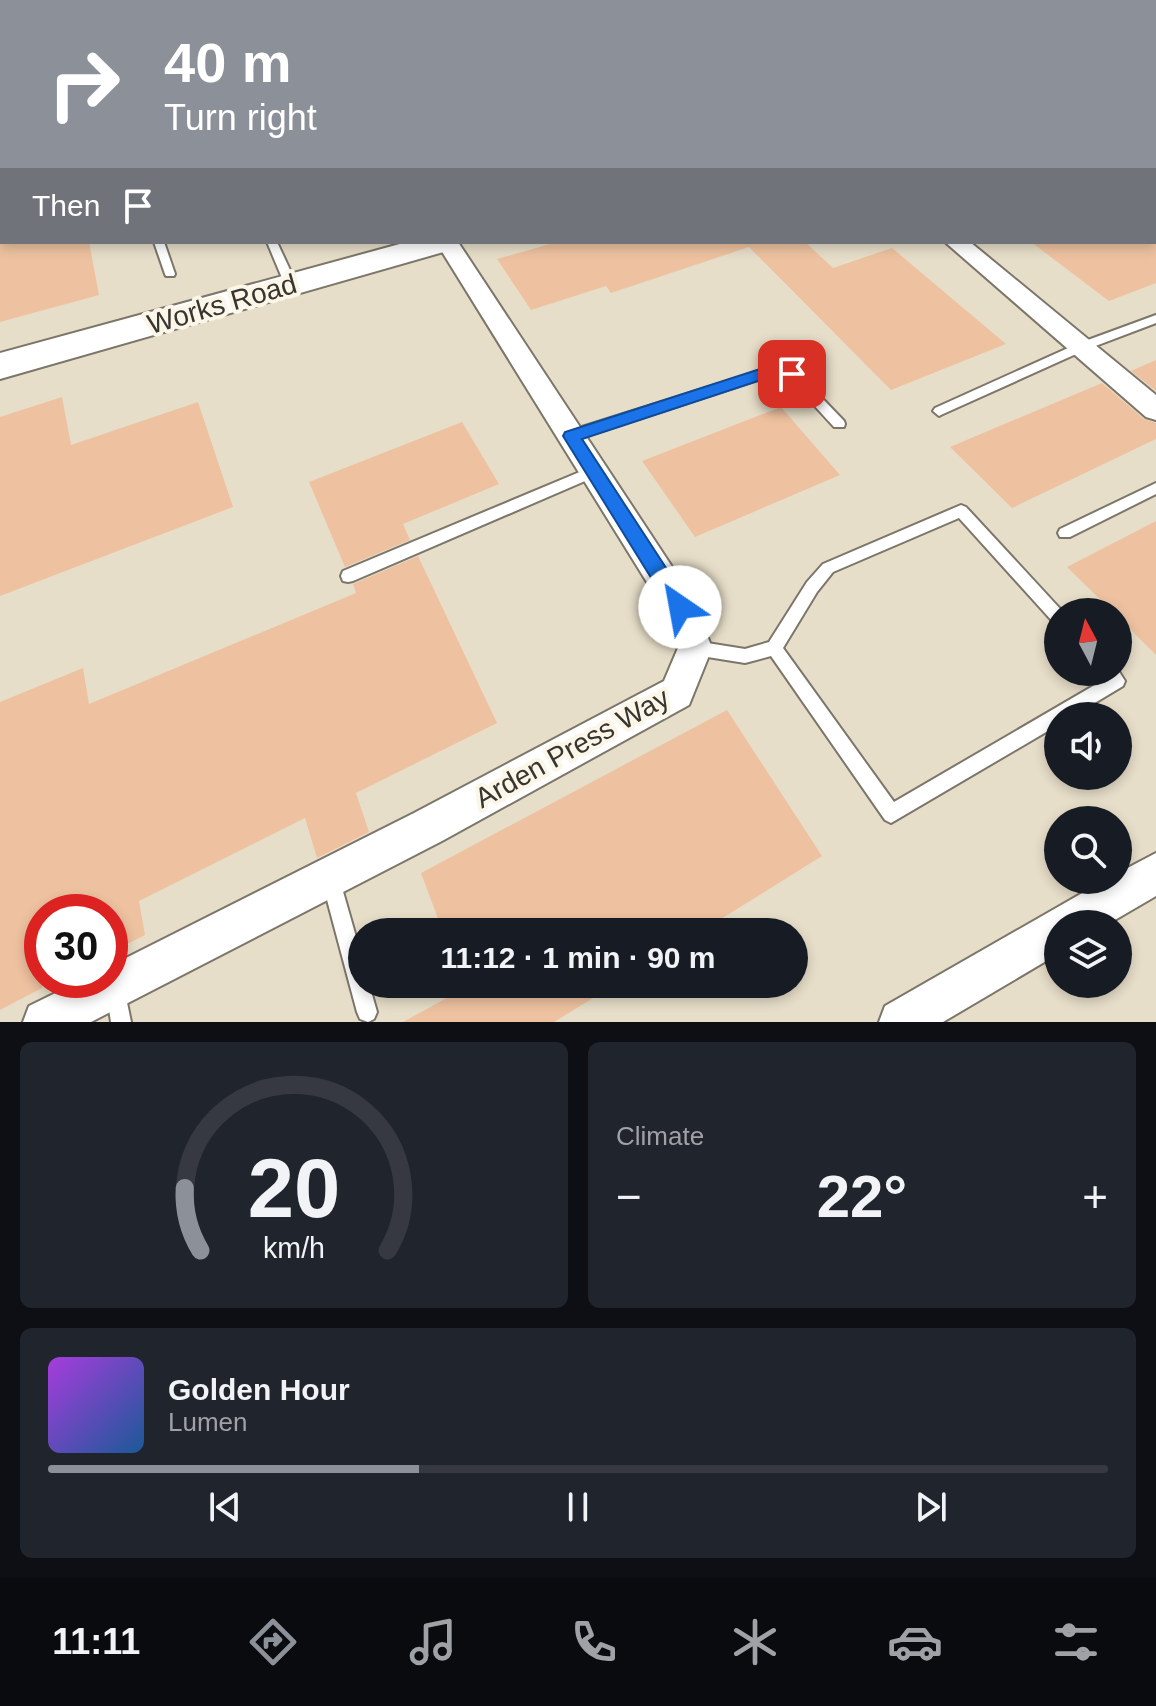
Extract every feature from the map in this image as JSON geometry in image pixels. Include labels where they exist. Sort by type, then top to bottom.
[{"type":"street","name":"Works Road","points":[[0,366],[438,244]]},
{"type":"street","points":[[446,244],[680,607],[695,648]]},
{"type":"street","points":[[958,244],[1156,410]]},
{"type":"street","name":"Arden Press Way","points":[[128,980],[677,693],[695,648]]},
{"type":"street","points":[[1093,910],[1156,873]]},
{"type":"street","points":[[901,1022],[1044,938]]},
{"type":"street","name":"Arden Press Way","points":[[45,1022],[92,998]]},
{"type":"lane","points":[[160,244],[170,274]]},
{"type":"lane","points":[[273,244],[291,285]]},
{"type":"lane","points":[[939,411],[1081,347],[1156,319]]},
{"type":"lane","points":[[571,436],[760,375],[792,374],[839,424]]},
{"type":"lane","points":[[348,576],[594,471]]},
{"type":"lane","points":[[1065,533],[1156,488]]},
{"type":"lane","points":[[695,648],[745,656],[774,648],[812,587],[828,568],[961,511],[1044,602]]},
{"type":"lane","points":[[774,648],[891,814],[1044,724]]},
{"type":"lane","points":[[1082,702],[1109,686]]},
{"type":"lane","points":[[330,876],[367,1012]]},
{"type":"lane","points":[[118,998],[121,1022]]},
{"type":"shaded area","points":[[0,244],[1156,244],[1156,1022],[0,1022]]},
{"type":"building","points":[[0,244],[89,244],[99,295],[0,322]]},
{"type":"building","points":[[550,244],[807,244],[833,268],[892,248],[1006,344],[891,390],[749,247],[611,293],[606,286],[531,310],[497,259]]},
{"type":"building","points":[[1034,244],[1156,244],[1156,283],[1109,301]]},
{"type":"building","points":[[1156,360],[1156,391],[1131,371]]},
{"type":"building","points":[[1102,383],[1144,419],[1156,423],[1156,439],[1012,508],[950,447]]},
{"type":"building","points":[[62,397],[71,445],[198,402],[233,507],[0,596],[0,417]]},
{"type":"building","points":[[781,407],[840,475],[695,537],[642,461]]},
{"type":"building","points":[[462,422],[499,484],[403,524],[410,540],[345,567],[309,482]]},
{"type":"building","points":[[1156,521],[1156,655],[1132,631],[1132,598],[1099,598],[1067,567]]},
{"type":"building","points":[[418,556],[497,723],[356,793],[369,832],[317,858],[305,818],[139,901],[145,935],[128,944],[128,894],[24,894],[24,997],[0,1010],[0,702],[83,668],[89,704],[356,593],[353,584]]},
{"type":"building","points":[[727,710],[822,856],[722,918],[438,918],[421,873]]},
{"type":"building","points":[[447,998],[593,998],[554,1022],[403,1022]]},
{"type":"route","points":[[680,607],[571,436],[760,375],[792,374]]}]
